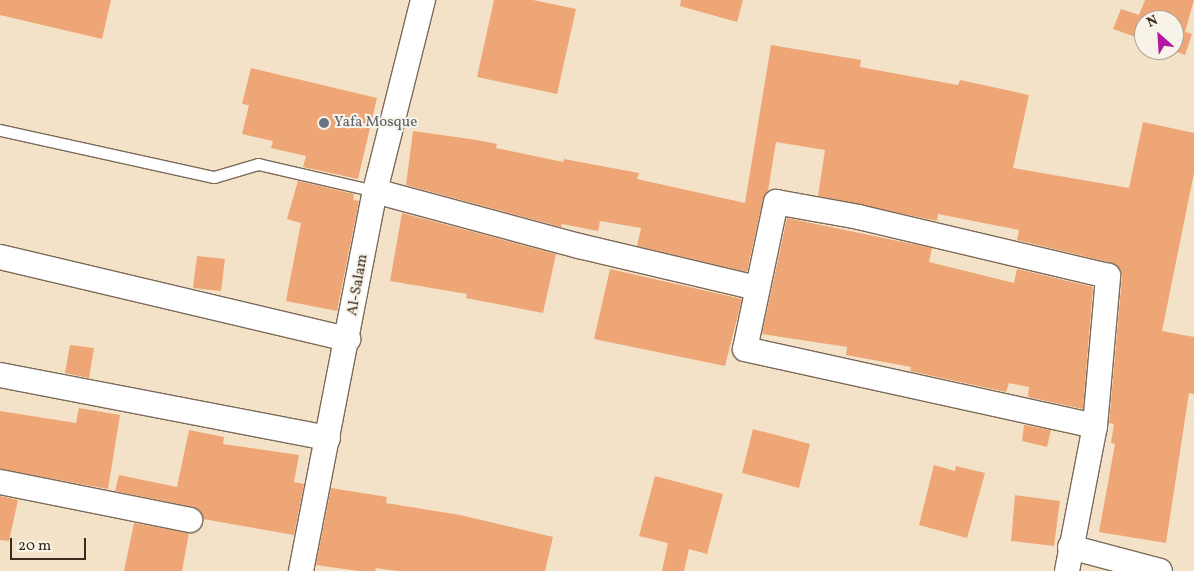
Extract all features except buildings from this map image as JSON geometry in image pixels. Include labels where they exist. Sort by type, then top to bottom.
[{"type":"street","name":"Al-Salam","points":[[301,571],[348,339],[375,191],[423,0]]},
{"type":"street","points":[[375,191],[579,246],[756,288]]},
{"type":"street","points":[[1067,571],[1095,426],[1108,276],[859,217],[776,202],[756,288],[745,349],[1095,426]]},
{"type":"street","points":[[0,257],[348,339]]},
{"type":"street","points":[[0,375],[328,438]]},
{"type":"street","points":[[0,482],[190,520]]},
{"type":"street","points":[[1070,548],[1160,571]]},
{"type":"lane","points":[[0,130],[214,177],[258,164],[375,191]]},
{"type":"place","name":"Yafa Mosque","points":[[324,123]]}]
